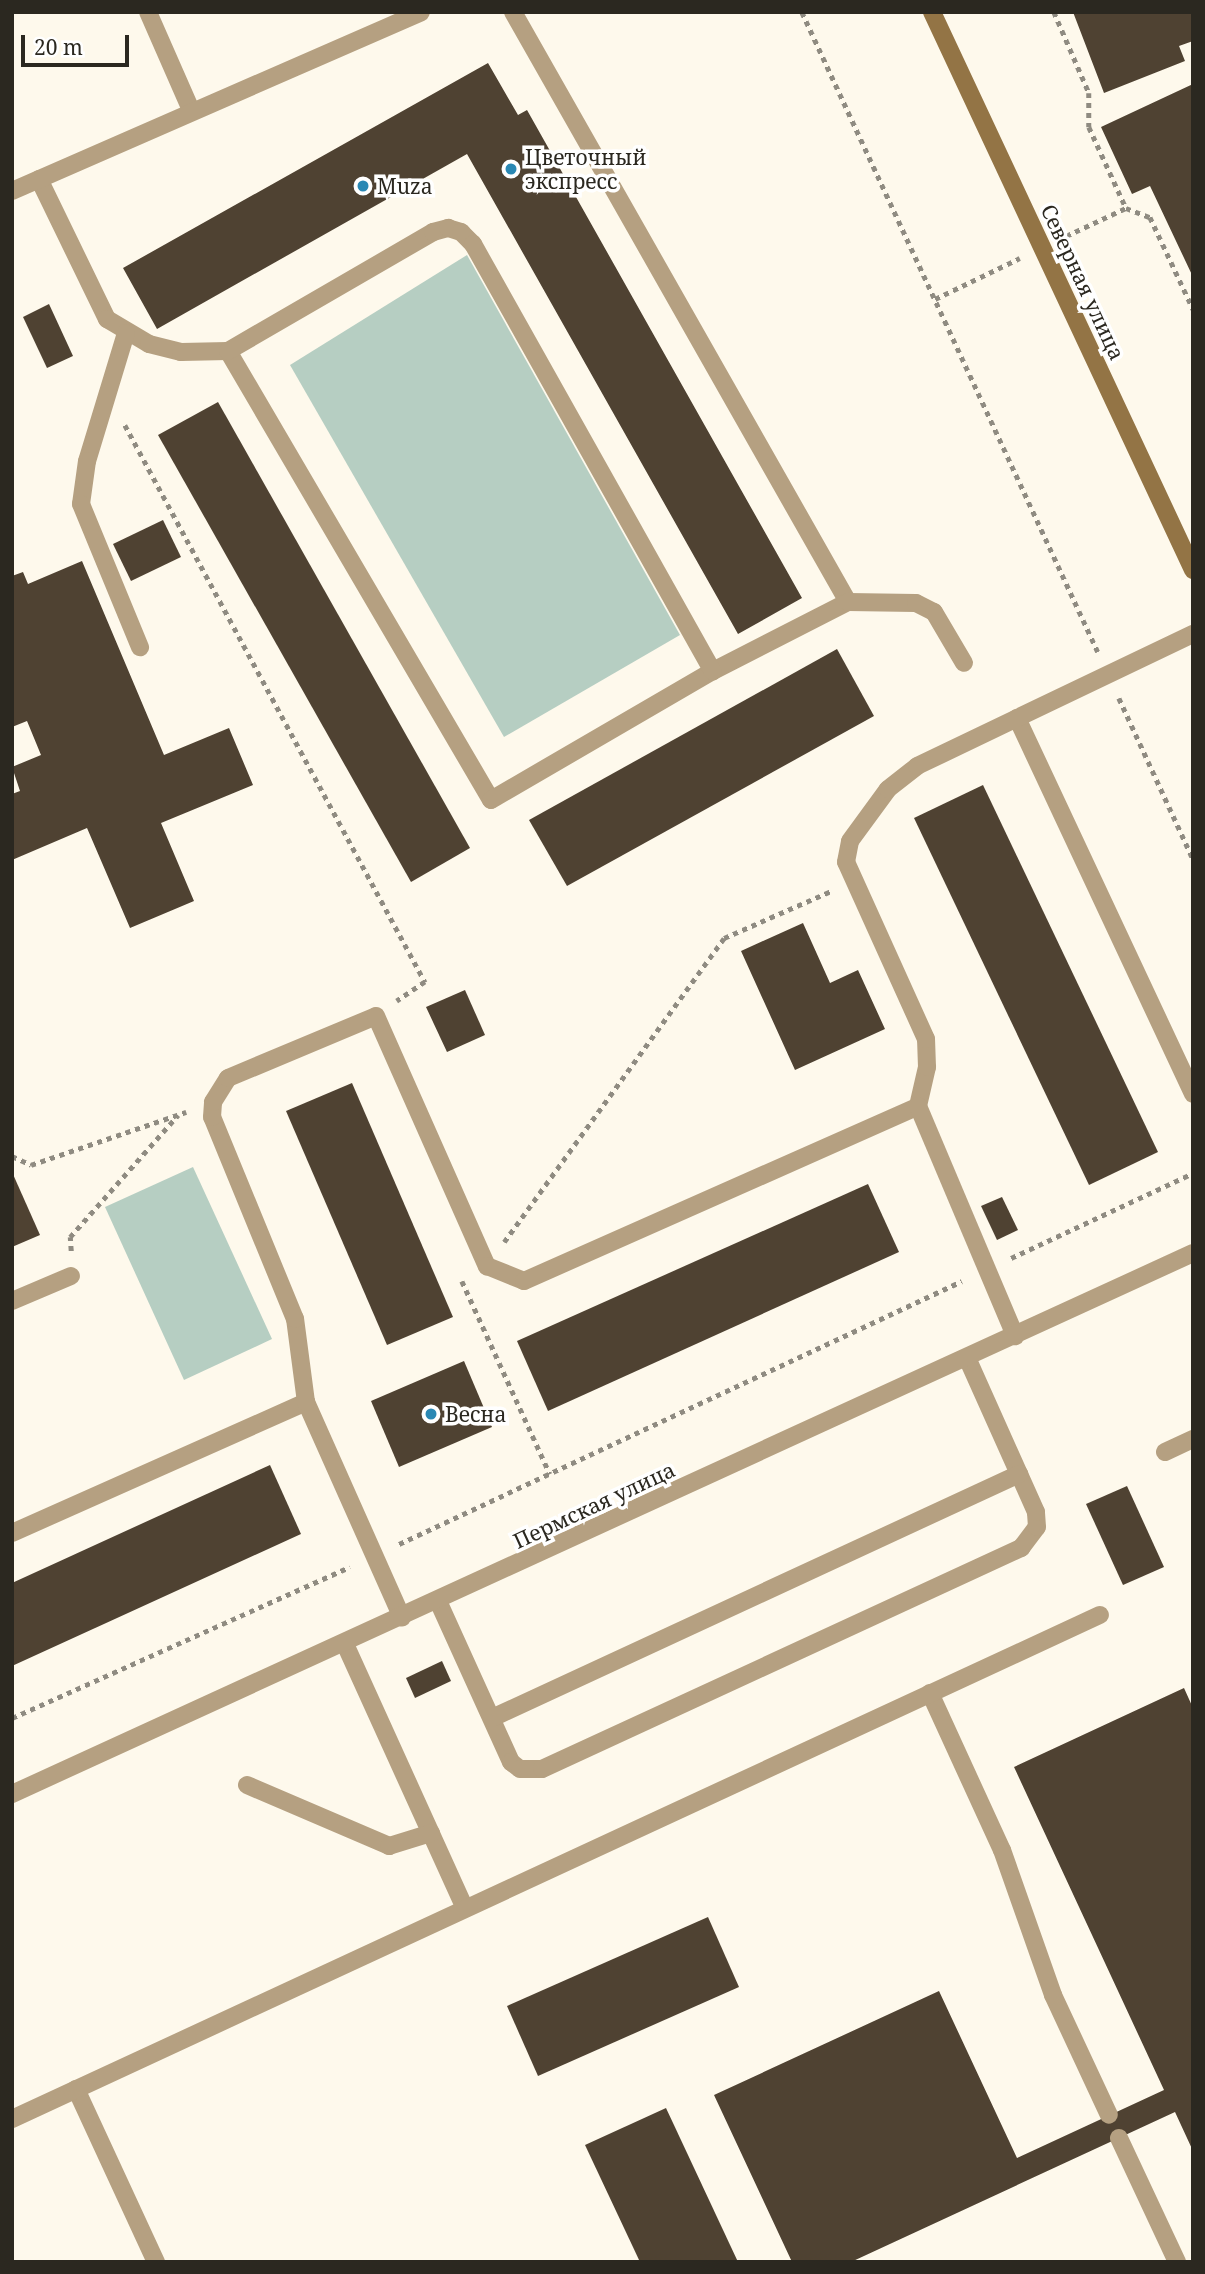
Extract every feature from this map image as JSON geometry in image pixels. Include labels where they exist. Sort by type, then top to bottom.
[{"type":"main road","name":"Северная улица","points":[[932,12],[1193,570]]},
{"type":"street","points":[[148,12],[192,112]]},
{"type":"street","points":[[12,191],[421,12]]},
{"type":"street","points":[[513,12],[848,602]]},
{"type":"street","points":[[38,179],[107,318],[126,333],[181,352],[228,351],[433,232],[448,228],[461,232],[473,244],[713,671]]},
{"type":"street","points":[[126,333],[87,461],[81,504],[140,647]]},
{"type":"street","points":[[228,351],[491,800],[713,671],[848,602],[916,603],[934,612],[964,663]]},
{"type":"street","points":[[1015,1336],[918,1106],[927,1067],[926,1039],[846,862],[850,841],[888,789],[917,766],[1193,634]]},
{"type":"street","points":[[1017,718],[1193,1094]]},
{"type":"street","points":[[402,1618],[306,1402],[295,1319],[212,1117],[213,1102],[228,1078],[376,1016],[487,1266],[524,1281],[918,1106]]},
{"type":"street","name":"Пермская улица","points":[[12,1794],[402,1618],[1193,1253]]},
{"type":"street","points":[[12,1301],[71,1276]]},
{"type":"street","points":[[439,1601],[511,1762],[520,1769],[542,1769],[1021,1548],[1037,1527],[1036,1512],[967,1358]]},
{"type":"street","points":[[12,1533],[306,1402]]},
{"type":"street","points":[[1165,1452],[1193,1439]]},
{"type":"street","points":[[492,1717],[1019,1474]]},
{"type":"street","points":[[12,2119],[1100,1615]]},
{"type":"street","points":[[345,1644],[465,1908]]},
{"type":"street","points":[[930,1693],[1002,1850],[1053,1995],[1109,2115]]},
{"type":"street","points":[[247,1786],[389,1846],[431,1833]]},
{"type":"street","points":[[76,2089],[156,2262]]},
{"type":"street","points":[[1119,2138],[1177,2262]]},
{"type":"path","points":[[802,12],[1193,859]]},
{"type":"path","points":[[1054,12],[1089,93],[1089,127],[1126,208],[1150,217],[1193,309]]},
{"type":"path","points":[[108,392],[425,982],[376,1016]]},
{"type":"path","points":[[465,1288],[487,1266],[724,938],[855,880]]},
{"type":"path","points":[[12,1156],[31,1164],[213,1102]]},
{"type":"path","points":[[71,1276],[70,1237],[179,1115]]},
{"type":"path","points":[[12,1718],[374,1556],[1193,1173]]},
{"type":"green space","points":[[467,255],[680,635],[504,737],[290,365]]},
{"type":"green space","points":[[193,1167],[272,1339],[184,1380],[105,1207]]},
{"type":"building","points":[[1073,12],[1193,12],[1193,41],[1179,46],[1185,61],[1104,93]]},
{"type":"building","points":[[488,63],[518,115],[527,110],[802,598],[738,634],[467,154],[157,329],[123,268]]},
{"type":"building","points":[[1193,84],[1193,277],[1150,186],[1132,194],[1101,127]]},
{"type":"building","points":[[49,304],[73,356],[47,368],[23,317]]},
{"type":"building","points":[[218,402],[470,848],[411,882],[158,435]]},
{"type":"building","points":[[163,520],[181,557],[131,581],[113,544]]},
{"type":"building","points":[[82,561],[164,755],[229,728],[253,785],[161,823],[194,901],[130,928],[87,828],[12,860],[12,794],[20,791],[12,767],[41,755],[27,721],[12,727],[12,576],[23,572],[28,584]]},
{"type":"building","points":[[837,649],[874,716],[567,886],[529,820]]},
{"type":"building","points":[[983,785],[1158,1152],[1089,1185],[914,818]]},
{"type":"building","points":[[803,923],[830,983],[858,970],[885,1029],[795,1070],[741,951]]},
{"type":"building","points":[[465,990],[485,1035],[447,1052],[426,1007]]},
{"type":"building","points":[[352,1083],[453,1317],[387,1345],[286,1111]]},
{"type":"building","points":[[12,1172],[40,1235],[12,1247]]},
{"type":"building","points":[[868,1184],[899,1252],[548,1411],[517,1341]]},
{"type":"building","points":[[1002,1197],[1018,1230],[997,1240],[981,1206]]},
{"type":"building","name":"Весна","points":[[464,1361],[492,1427],[399,1467],[371,1401]]},
{"type":"building","points":[[270,1465],[301,1534],[12,1666],[12,1583]]},
{"type":"building","points":[[1127,1486],[1164,1567],[1123,1585],[1086,1504]]},
{"type":"building","points":[[442,1661],[451,1681],[415,1698],[406,1678]]},
{"type":"building","points":[[1184,1688],[1193,1708],[1193,2151],[1175,2112],[851,2262],[792,2262],[714,2095],[939,1991],[1017,2158],[1164,2090],[1014,1767]]},
{"type":"building","points":[[708,1917],[739,1987],[538,2076],[507,2006]]},
{"type":"building","points":[[666,2108],[738,2262],[640,2262],[585,2145]]},
{"type":"place","name":"Цветочный экспресс","points":[[511,169]]},
{"type":"place","name":"Muza","points":[[363,186]]},
{"type":"place","name":"Весна","points":[[431,1414]]}]
